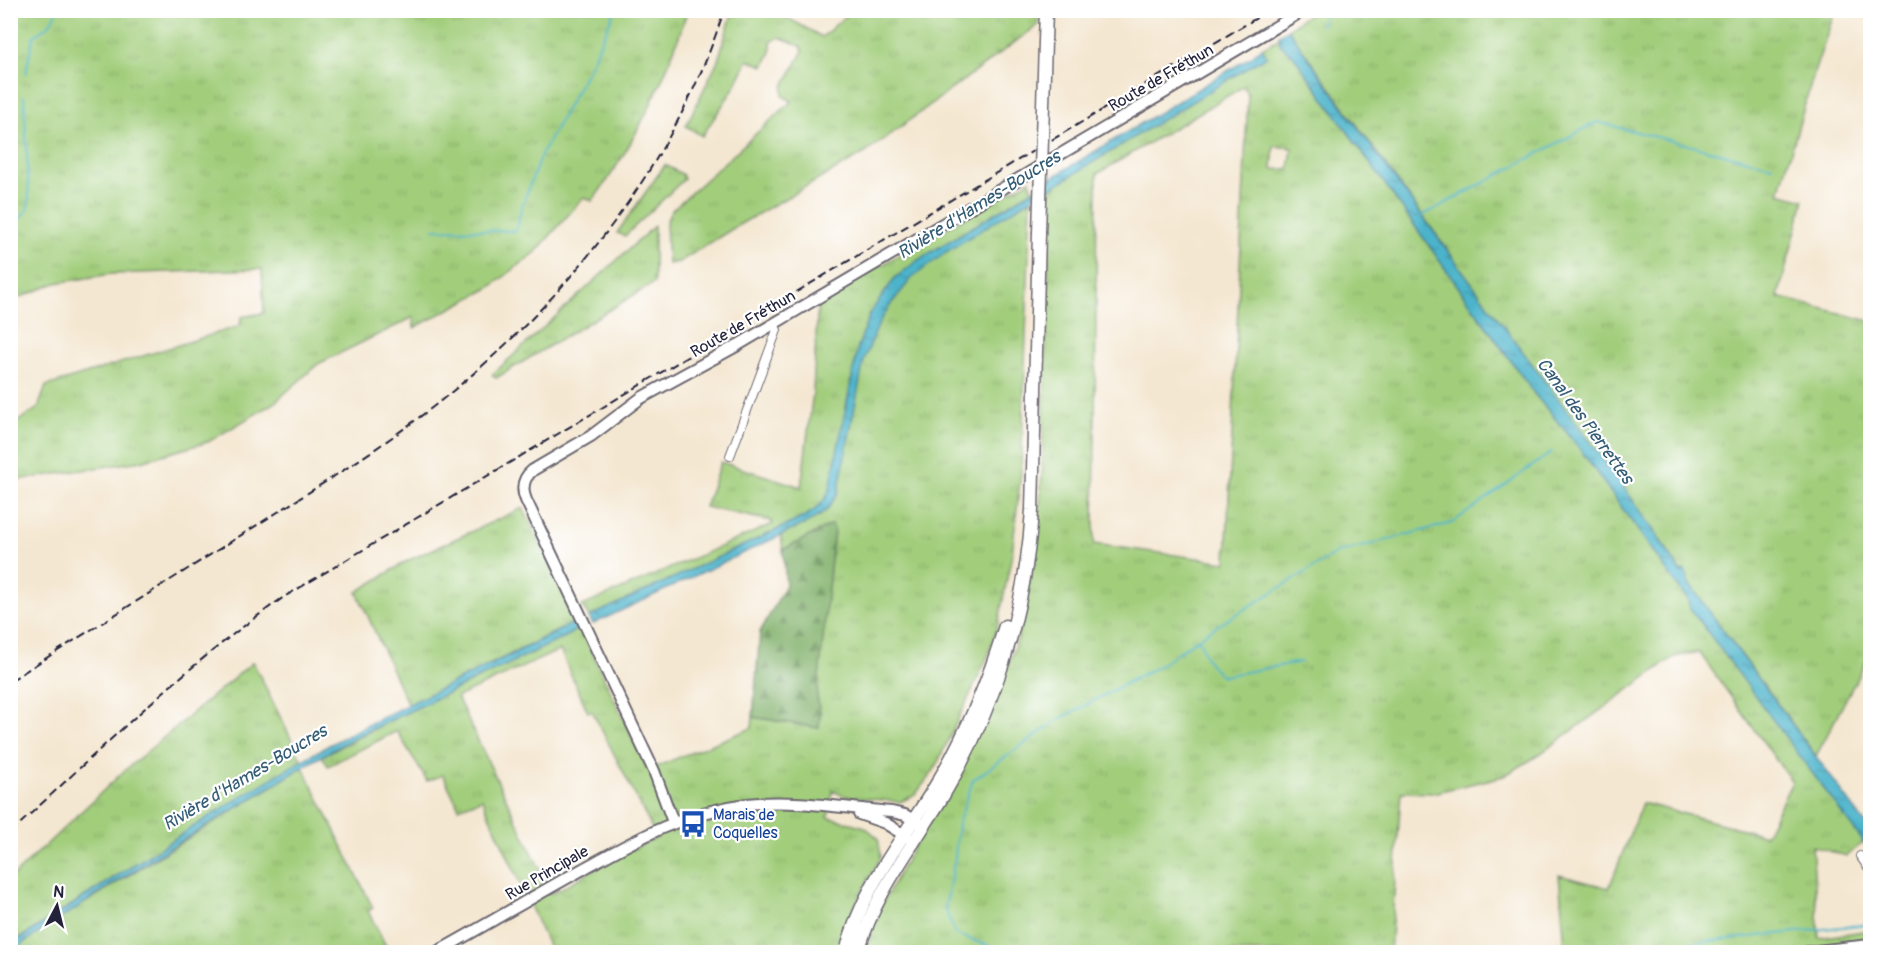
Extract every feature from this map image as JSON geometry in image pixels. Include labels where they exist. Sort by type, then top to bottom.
[{"type":"main road","points":[[846,952],[864,901],[884,864],[943,796],[966,754],[1005,658],[1018,610],[1029,546],[1033,502],[1032,471],[1046,10]]},
{"type":"main road","points":[[858,952],[877,902],[908,837]]},
{"type":"street","name":"Route de Fréthun","points":[[673,822],[654,771],[523,493],[526,477],[532,471],[591,436],[641,398],[774,324],[1304,10]]},
{"type":"street","points":[[730,456],[777,330],[774,324]]},
{"type":"street","name":"Rue Principale","points":[[437,952],[611,853],[673,822],[705,812],[749,804],[789,803],[826,806]]},
{"type":"street","points":[[826,806],[891,812],[905,815],[918,823]]},
{"type":"street","points":[[826,806],[875,819],[908,837]]},
{"type":"street","points":[[1860,856],[1870,870]]},
{"type":"street","points":[[1807,952],[1870,945]]},
{"type":"green space","points":[[11,10],[687,11],[660,85],[635,135],[607,181],[592,201],[584,197],[535,253],[489,288],[414,328],[414,317],[318,364],[274,403],[208,442],[141,461],[11,481],[11,426],[38,408],[46,386],[240,326],[241,317],[264,313],[262,269],[111,274],[56,283],[11,301]]},
{"type":"green space","points":[[1314,10],[1835,11],[1779,193],[1804,200],[1778,297],[1870,321],[1870,644],[1867,659],[1816,756],[1687,581],[1684,571],[1682,574],[1622,485],[1486,303],[1288,29]]},
{"type":"green space","points":[[733,11],[775,11],[822,37],[851,11],[1038,11],[1038,25],[865,153],[679,262],[668,264],[666,223],[671,211],[792,101],[783,96],[783,87],[803,51],[801,46],[779,37],[771,42],[771,52],[764,66],[748,60],[734,88],[702,136],[686,126],[718,60]]},
{"type":"green space","points":[[1280,38],[1282,46],[1293,55],[1536,396],[1574,441],[1688,600],[1690,608],[1864,842],[1846,856],[1812,846],[1819,938],[1870,930],[1870,952],[1511,952],[1565,947],[1559,875],[1609,888],[1642,803],[1765,835],[1792,782],[1699,652],[1674,657],[1537,756],[1504,776],[1433,793],[1401,792],[1390,952],[865,952],[878,911],[1000,691],[1017,640],[1037,542],[1042,475],[1049,246],[1048,190],[1266,56],[1262,48]],"holes":[[[1244,86],[1248,94],[1226,562],[1094,544],[1097,174]],[[1274,146],[1292,148],[1289,170],[1272,169]]]},
{"type":"green space","points":[[665,165],[682,174],[684,179],[625,236],[617,233]]},
{"type":"green space","points":[[1030,180],[1032,191],[918,260],[895,278],[870,313],[858,347],[830,488],[821,504],[796,521],[589,617],[582,606],[773,524],[771,521],[705,507],[721,462],[801,487],[813,392],[818,301]]},
{"type":"green space","points":[[1031,199],[1021,472],[1012,554],[998,625],[986,661],[934,770],[915,795],[900,802],[844,796],[833,791],[828,817],[865,827],[878,838],[881,857],[853,908],[840,952],[551,952],[482,799],[459,808],[443,775],[427,781],[397,731],[328,766],[322,756],[417,707],[567,636],[578,628],[573,623],[408,705],[357,592],[407,561],[523,508],[648,770],[752,728],[753,717],[819,728],[820,713],[817,697],[834,529],[831,525],[783,550],[781,535],[821,515],[837,495],[859,379],[867,351],[878,324],[893,299],[925,266]],"holes":[[[560,650],[588,712],[592,711],[657,838],[613,858],[552,894],[457,697]]]},
{"type":"green space","points":[[654,226],[654,283],[496,378],[492,375]]},
{"type":"green space","points":[[832,524],[834,529],[817,697],[820,713],[819,728],[753,717],[760,632],[786,585],[783,550]]},
{"type":"green space","points":[[253,662],[302,761],[215,813],[20,938],[11,934],[10,879],[123,772]]},
{"type":"green space","points":[[303,767],[373,908],[368,911],[389,952],[13,952],[14,949],[51,924]]},
{"type":"water","points":[[1288,29],[1404,191],[1625,488],[1681,573],[1684,570],[1688,577],[1687,581],[1870,830],[1870,851],[1690,608],[1688,600],[1574,441],[1536,396],[1293,55],[1280,44],[1279,35]]},
{"type":"water","points":[[1262,48],[1267,56],[1048,190],[1048,180]]},
{"type":"water","points":[[1035,189],[1034,197],[946,252],[912,278],[891,304],[880,321],[864,360],[839,488],[826,511],[809,522],[593,624],[589,617],[796,521],[821,504],[830,488],[858,347],[870,313],[895,278],[918,260]]},
{"type":"water","points":[[573,623],[578,628],[567,636],[356,737],[313,761],[147,862],[11,952],[13,943],[275,776],[345,736]]},
{"type":"waterway","points":[[26,73],[33,37],[49,25],[58,10]]},
{"type":"waterway","points":[[434,229],[516,231],[522,206],[541,155],[590,66],[615,10]]},
{"type":"waterway","points":[[1321,25],[1327,10]]},
{"type":"waterway","points":[[10,232],[28,208],[29,199],[24,96]]},
{"type":"waterway","points":[[1420,217],[1597,122],[1772,166]]},
{"type":"waterway","points":[[1006,952],[955,934],[945,908],[955,858],[958,824],[973,780],[1058,720],[1162,664],[1209,631],[1337,553],[1452,523],[1552,452]]},
{"type":"waterway","points":[[1199,639],[1211,665],[1223,676],[1301,662]]},
{"type":"waterway","points":[[1610,952],[1870,924]]},
{"type":"railway","points":[[10,681],[369,453],[464,382],[512,338],[601,240],[639,186],[673,129],[702,71],[724,10]]},
{"type":"railway","points":[[10,833],[177,681],[211,652],[284,597],[1270,10]]},
{"type":"place","name":"Marais de Coquelles","points":[[693,824]]},
{"type":"water label","name":"Rivière d'Hames-Boucres","points":[[979,205]]},
{"type":"water label","name":"Canal des Pierrettes","points":[[1585,421]]},
{"type":"water label","name":"Rivière d'Hames-Boucres","points":[[245,778]]}]
